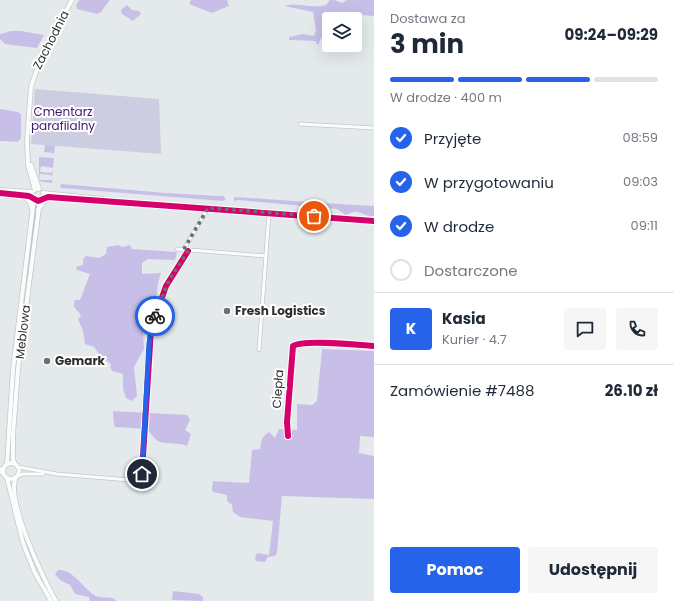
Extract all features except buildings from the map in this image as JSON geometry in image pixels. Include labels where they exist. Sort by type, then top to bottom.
[{"type":"main road","name":"Zachodnia","points":[[34,193],[28,153],[28,128],[33,77],[42,54],[72,0]]},
{"type":"main road","points":[[0,192],[22,195],[34,193]]},
{"type":"main road","points":[[0,192],[43,193],[114,201]]},
{"type":"main road","points":[[34,193],[41,199],[52,197],[114,201],[374,221]]},
{"type":"main road","name":"Meblowa","points":[[16,465],[12,460],[12,435],[35,211],[34,193]]},
{"type":"main road","name":"Meblowa","points":[[7,464],[14,362],[35,211],[43,193]]},
{"type":"main road","points":[[22,195],[30,202],[35,211],[44,202],[52,197]]},
{"type":"main road","points":[[51,601],[35,573],[23,543],[7,478],[2,471],[7,464],[16,465],[19,472],[14,483],[25,534],[39,569],[56,601]]},
{"type":"main road","points":[[7,478],[12,479],[17,476]]},
{"type":"street","points":[[300,124],[374,128]]},
{"type":"street","points":[[184,249],[208,208]]},
{"type":"street","points":[[259,350],[270,213]]},
{"type":"street","points":[[177,249],[266,256]]},
{"type":"street","points":[[141,488],[151,329],[166,286],[188,251]]},
{"type":"street","name":"Ciepła","points":[[288,436],[286,422],[291,349],[294,344],[314,343],[374,346]]},
{"type":"street","points":[[16,465],[57,474]]},
{"type":"street","points":[[17,476],[23,474],[57,474],[142,481]]},
{"type":"shaded area","points":[[79,0],[110,0],[101,12],[97,14],[77,9],[76,5]]},
{"type":"shaded area","points":[[191,0],[227,0],[229,6],[212,13],[189,4]]},
{"type":"shaded area","points":[[330,0],[335,0],[342,3],[347,0],[374,0],[374,16],[362,15],[362,12],[322,12],[322,38],[318,45],[315,41],[289,40],[289,37],[303,34],[314,36],[316,30],[313,12],[284,6],[326,5]]},
{"type":"shaded area","points":[[127,5],[132,10],[139,11],[141,14],[133,21],[122,14],[121,10]]},
{"type":"shaded area","points":[[11,31],[21,31],[44,35],[37,48],[5,44],[0,39],[0,34]]},
{"type":"shaded area","points":[[0,109],[18,112],[21,114],[21,138],[18,142],[0,141]]},
{"type":"shaded area","points":[[45,144],[55,145],[54,155],[53,153],[44,152]]},
{"type":"shaded area","points":[[39,157],[54,158],[53,168],[41,166],[40,172],[51,173],[53,171],[52,177],[51,175],[40,174],[39,180]]},
{"type":"shaded area","points":[[52,180],[52,183],[39,181]]},
{"type":"shaded area","points":[[61,184],[166,193],[223,196],[226,199],[223,201],[62,188],[60,187]]},
{"type":"shaded area","points":[[234,197],[374,206],[374,216],[369,216],[358,212],[346,215],[337,209],[238,200],[234,201]]},
{"type":"shaded area","points":[[35,205],[37,206],[22,327],[20,327]]},
{"type":"shaded area","points":[[118,245],[123,247],[130,245],[132,249],[177,252],[175,260],[148,259],[142,263],[142,274],[161,273],[156,299],[143,332],[144,349],[134,367],[137,396],[132,401],[126,398],[123,389],[123,374],[112,371],[110,367],[111,364],[101,357],[94,347],[85,344],[83,331],[78,319],[81,316],[74,307],[75,300],[80,300],[90,274],[77,270],[76,267],[83,265],[83,259],[86,256],[99,258],[106,254],[107,247]]},
{"type":"shaded area","points":[[322,349],[374,351],[374,437],[360,436],[359,453],[374,456],[374,499],[282,496],[277,553],[275,556],[268,557],[265,562],[256,561],[255,558],[257,553],[269,555],[273,521],[240,517],[233,512],[232,505],[227,501],[227,495],[213,492],[213,481],[249,483],[252,450],[260,449],[263,437],[269,432],[275,438],[279,429],[297,430],[297,404],[312,405],[317,401]]},
{"type":"shaded area","points":[[113,411],[187,415],[190,420],[185,430],[191,434],[187,446],[158,441],[147,429],[115,427]]},
{"type":"shaded area","points":[[58,570],[74,576],[96,596],[112,598],[117,601],[90,601],[89,597],[75,594],[70,585],[60,580],[55,574]]},
{"type":"shaded area","points":[[173,591],[199,594],[203,597],[203,601],[172,600]]},
{"type":"green space","name":"Cmentarz parafiialny","points":[[35,89],[159,99],[161,154],[31,144]]},
{"type":"cycle path","points":[[0,193],[29,196],[38,201],[48,197],[374,221]]},
{"type":"cycle path","points":[[141,488],[151,329],[166,286],[188,251]]},
{"type":"cycle path","points":[[288,436],[287,422],[293,346],[308,343],[374,346]]},
{"type":"way so far","points":[[155,316],[169,280],[185,253],[188,251],[184,249],[208,211],[208,208],[314,216]]},
{"type":"place","name":"Fresh Logistics","points":[[227,311]]},
{"type":"place","name":"Gemark","points":[[47,361]]},
{"type":"route","points":[[142,474],[149,343],[155,316]]}]
